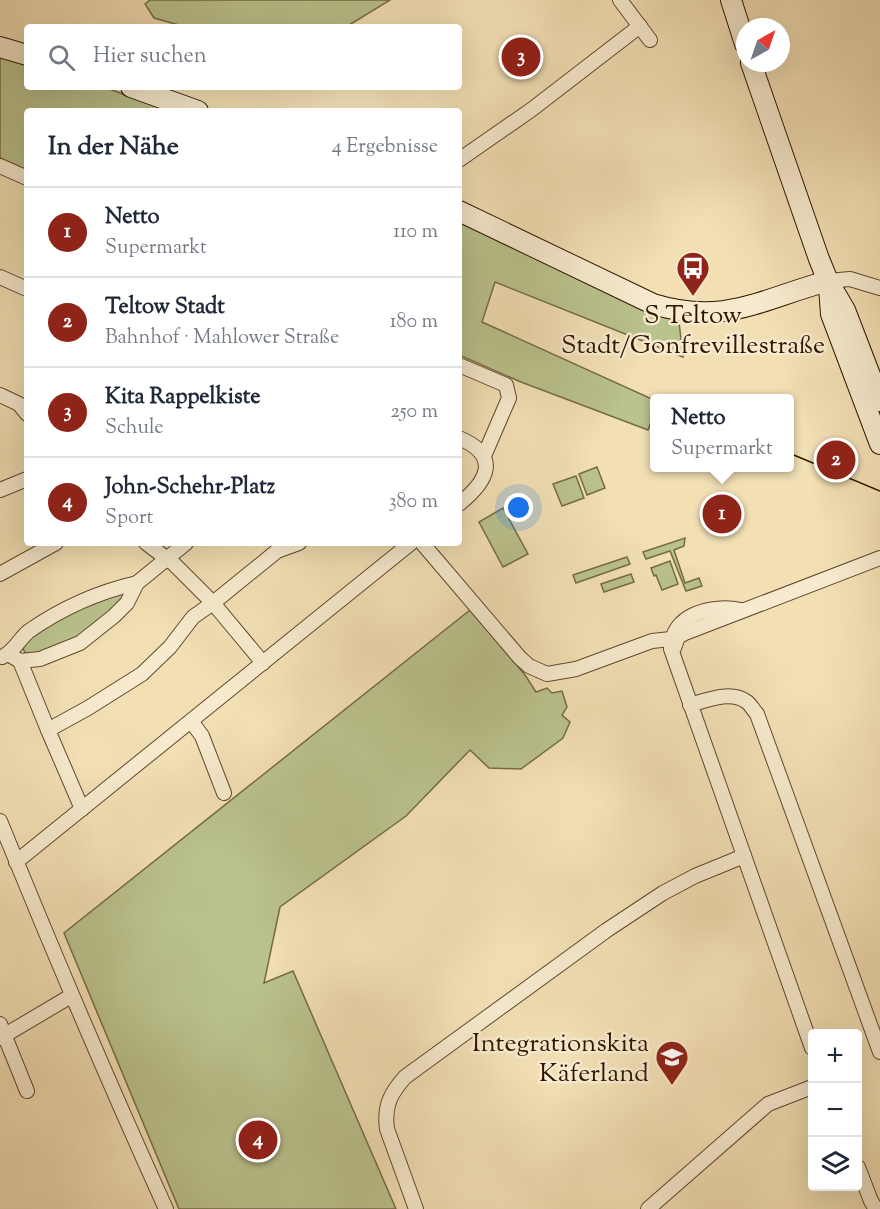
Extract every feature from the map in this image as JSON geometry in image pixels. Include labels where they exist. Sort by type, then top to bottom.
[{"type":"main road","points":[[731,0],[737,18]]},
{"type":"main road","points":[[0,47],[24,54]]},
{"type":"main road","points":[[755,72],[828,282],[845,310],[880,401]]},
{"type":"main road","points":[[138,90],[190,108]]},
{"type":"main road","points":[[462,212],[653,304],[681,312],[706,314],[740,309],[828,282]]},
{"type":"main road","points":[[828,282],[831,314],[880,443]]},
{"type":"street","points":[[620,0],[650,40]]},
{"type":"street","points":[[462,157],[524,116],[640,26]]},
{"type":"street","points":[[0,166],[24,176]]},
{"type":"street","points":[[0,277],[24,288]]},
{"type":"street","points":[[828,282],[850,279],[880,288]]},
{"type":"street","points":[[462,366],[506,385],[509,398],[484,456],[486,470],[484,477],[474,492],[462,502]]},
{"type":"street","points":[[0,395],[19,404],[24,410]]},
{"type":"street","points":[[462,439],[473,444],[484,456]]},
{"type":"street","points":[[0,490],[24,480]]},
{"type":"street","points":[[0,574],[51,546]]},
{"type":"street","points":[[149,546],[165,560],[174,564],[213,603],[263,663]]},
{"type":"street","points":[[9,658],[26,634],[59,611],[105,592],[137,583],[182,546]]},
{"type":"street","points":[[48,730],[142,674],[170,647],[194,617],[277,551],[290,546]]},
{"type":"street","points":[[16,862],[407,546]]},
{"type":"street","points":[[425,546],[520,658],[529,666],[547,674],[576,669],[652,641],[671,639]]},
{"type":"street","points":[[674,657],[678,637],[685,633],[880,558]]},
{"type":"street","points":[[9,658],[40,659],[80,643],[127,603],[137,583]]},
{"type":"street","points":[[741,610],[719,607],[680,623],[675,628],[671,639],[671,649],[808,1034]]},
{"type":"street","points":[[9,658],[48,730],[82,809]]},
{"type":"street","points":[[690,705],[713,698],[736,697],[747,702],[757,714],[880,1052]]},
{"type":"street","points":[[191,721],[202,736],[224,793]]},
{"type":"street","points":[[0,821],[71,996],[166,1209]]},
{"type":"street","points":[[416,1209],[387,1129],[388,1100],[405,1077],[608,930],[663,893],[695,876],[744,856]]},
{"type":"street","points":[[27,1090],[2,1032],[71,996]]},
{"type":"street","points":[[648,1209],[768,1104],[808,1089]]},
{"type":"street","points":[[862,1177],[876,1209]]},
{"type":"green space","points":[[150,0],[390,0],[351,24],[175,24],[154,18],[145,4]]},
{"type":"green space","points":[[0,55],[24,60],[24,90],[112,90],[161,108],[24,108],[24,169],[0,158]]},
{"type":"green space","points":[[462,222],[679,322],[683,357],[495,282],[482,322],[650,398],[650,425],[648,430],[521,382],[462,356]]},
{"type":"green space","points":[[597,467],[605,488],[587,495],[579,474]]},
{"type":"green space","points":[[576,476],[584,498],[562,506],[553,484]]},
{"type":"green space","points":[[503,508],[528,554],[503,567],[479,522]]},
{"type":"green space","points":[[685,538],[684,546],[674,550],[685,583],[699,578],[702,586],[686,591],[670,551],[646,559],[643,552]]},
{"type":"green space","points":[[627,557],[630,564],[576,583],[573,575]]},
{"type":"green space","points":[[670,561],[678,584],[662,590],[651,568]]},
{"type":"green space","points":[[631,574],[634,582],[604,592],[601,584]]},
{"type":"green space","points":[[122,591],[125,597],[123,601],[78,637],[52,650],[39,654],[26,654],[22,647],[42,627],[81,607]]},
{"type":"green space","points":[[470,610],[525,675],[536,692],[547,688],[552,693],[562,691],[567,707],[562,715],[570,722],[563,738],[521,769],[489,768],[470,750],[406,816],[280,907],[264,983],[293,971],[396,1209],[179,1209],[64,933]]},
{"type":"tram line","points":[[794,455],[880,491]]},
{"type":"place","name":"Kita Rappelkiste","points":[[521,57]]},
{"type":"place","name":"S Teltow Stadt/Gonfrevillestraße","points":[[693,297]]},
{"type":"place","name":"Teltow Stadt","points":[[836,460]]},
{"type":"place","name":"Netto","points":[[722,514]]},
{"type":"place","name":"Integrationskita Käferland","points":[[672,1086]]},
{"type":"place","name":"John-Schehr-Platz","points":[[258,1140]]}]
